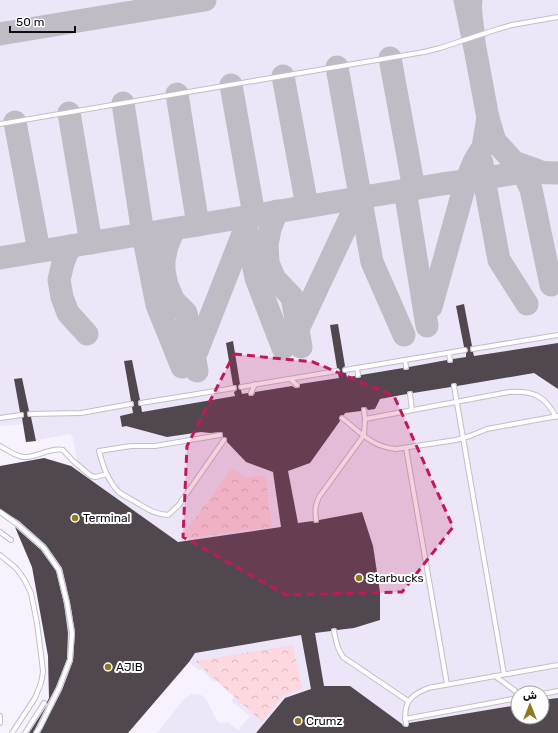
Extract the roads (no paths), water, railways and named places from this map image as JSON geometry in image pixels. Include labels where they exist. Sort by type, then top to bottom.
[{"type":"lane","points":[[0,124],[424,52],[512,25],[558,17]]},
{"type":"lane","points":[[473,349],[558,335]]},
{"type":"lane","points":[[345,370],[465,350]]},
{"type":"lane","points":[[449,353],[450,360]]},
{"type":"lane","points":[[405,360],[406,368]]},
{"type":"lane","points":[[357,368],[358,375]]},
{"type":"lane","points":[[241,386],[338,371]]},
{"type":"lane","points":[[290,379],[297,385]]},
{"type":"lane","points":[[251,393],[255,384]]},
{"type":"lane","points":[[454,386],[504,674]]},
{"type":"lane","points":[[140,403],[234,388]]},
{"type":"lane","points":[[342,418],[379,446],[396,449],[463,438],[487,429],[557,416],[551,406],[542,398],[532,393],[520,391],[365,419]]},
{"type":"lane","points":[[410,394],[412,410]]},
{"type":"lane","points":[[30,414],[81,413],[131,404]]},
{"type":"lane","points":[[316,520],[315,509],[319,497],[364,435],[364,410]]},
{"type":"lane","points":[[0,418],[21,416]]},
{"type":"lane","points":[[220,435],[155,446],[131,446],[99,451],[106,474],[121,493],[152,512],[159,515],[168,515],[178,506],[224,440]]},
{"type":"lane","points":[[0,446],[23,457],[60,449],[63,450],[72,460],[91,476],[96,477],[106,474]]},
{"type":"lane","points":[[406,448],[447,684]]},
{"type":"lane","points":[[0,512],[17,524],[44,548],[59,570],[68,604],[72,633],[70,660],[59,688],[36,733]]},
{"type":"lane","points":[[0,532],[11,540]]},
{"type":"lane","points":[[0,555],[16,568],[24,579],[31,593],[37,623],[43,672],[41,683],[35,698],[12,733]]},
{"type":"lane","points":[[334,631],[336,645],[343,657],[408,701]]},
{"type":"lane","points":[[510,700],[406,722],[408,701],[416,692],[447,684],[558,665]]},
{"type":"lane","points":[[495,676],[510,687]]},
{"type":"lane","points":[[25,733],[44,703]]},
{"type":"lane","points":[[0,716],[0,723]]},
{"type":"place","name":"Terminal","points":[[75,518]]},
{"type":"place","name":"Starbucks","points":[[359,578]]},
{"type":"place","name":"AJIB","points":[[108,667]]},
{"type":"place","name":"Crumz","points":[[298,721]]}]
